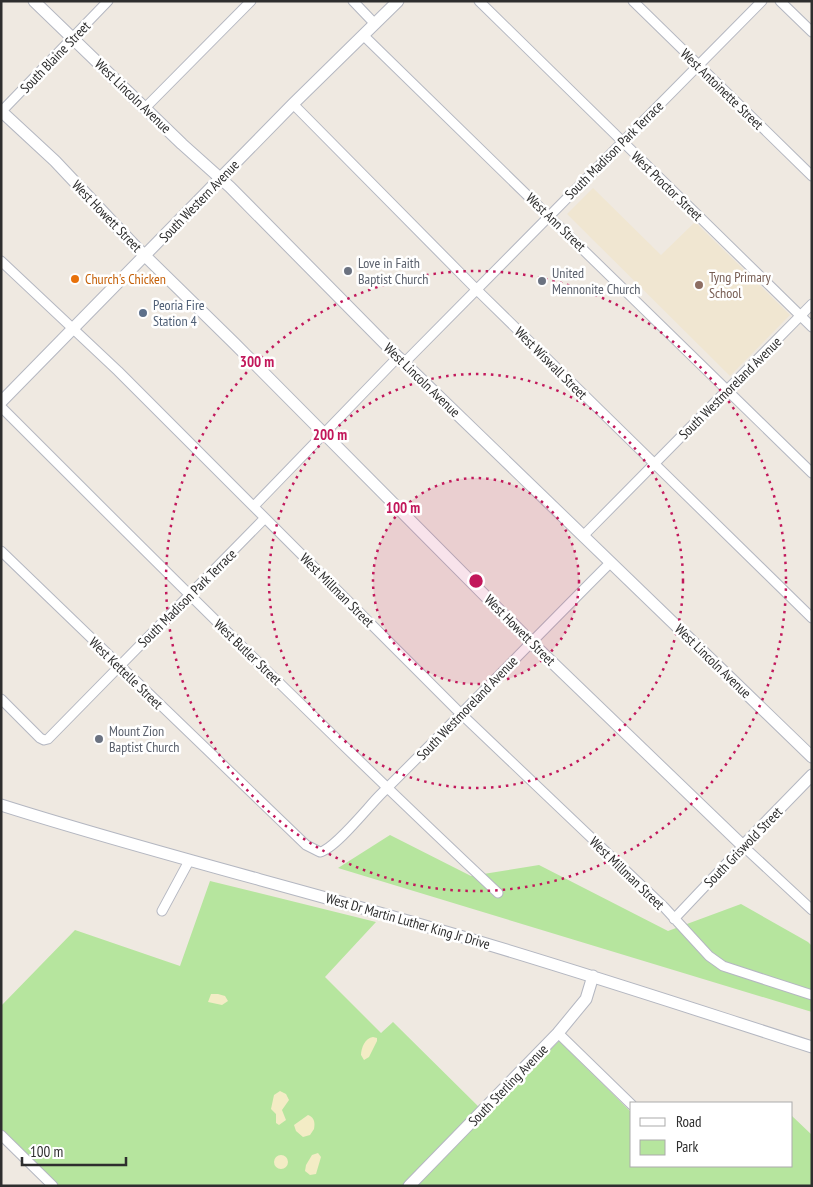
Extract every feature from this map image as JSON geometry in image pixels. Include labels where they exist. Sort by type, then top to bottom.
[{"type":"main road","name":"West Lincoln Avenue","points":[[34,1],[221,178],[401,360],[812,757]]},
{"type":"main road","name":"South Western Avenue","points":[[1,402],[293,104],[398,1]]},
{"type":"main road","name":"West Howett Street","points":[[1,111],[55,161],[146,256],[531,642],[743,846]]},
{"type":"main road","name":"South Griswold Street","points":[[743,846],[812,775]]},
{"type":"main road","name":"West Dr Martin Luther King Jr Drive","points":[[1,805],[188,861],[436,929],[593,976],[812,1047]]},
{"type":"main road","name":"South Sterling Avenue","points":[[409,1186],[558,1033],[586,999],[593,976]]},
{"type":"street","name":"South Blaine Street","points":[[1,111],[108,1]]},
{"type":"street","points":[[145,108],[251,1]]},
{"type":"street","points":[[352,1],[375,24]]},
{"type":"street","name":"West Proctor Street","points":[[479,1],[812,327]]},
{"type":"street","name":"West Antoinette Street","points":[[633,1],[812,176]]},
{"type":"street","name":"South Madison Park Terrace","points":[[254,506],[323,434],[476,290],[762,1]]},
{"type":"street","points":[[780,1],[812,32]]},
{"type":"street","name":"West Ann Street","points":[[363,35],[812,473]]},
{"type":"street","name":"West Wiswall Street","points":[[293,104],[476,290],[812,618]]},
{"type":"street","name":"West Millman Street","points":[[1,261],[74,328],[461,714],[664,906],[704,951],[719,964],[812,995]]},
{"type":"street","name":"South Westmoreland Avenue","points":[[584,535],[812,304]]},
{"type":"street","name":"West Butler Street","points":[[1,407],[190,596],[498,893]]},
{"type":"street","name":"South Madison Park Terrace","points":[[1,699],[44,740],[48,739],[265,518]]},
{"type":"street","name":"West Kettelle Street","points":[[1,551],[306,845],[320,852]]},
{"type":"street","name":"South Westmoreland Avenue","points":[[320,852],[332,846],[611,562]]},
{"type":"street","name":"West Howett Street","points":[[743,846],[812,910]]},
{"type":"street","name":"South Griswold Street","points":[[674,919],[743,846]]},
{"type":"street","points":[[162,911],[188,861]]},
{"type":"street","points":[[558,1033],[630,1103]]},
{"type":"street","points":[[1,1135],[53,1186]]},
{"type":"shaded area","name":"Tyng Primary School","points":[[593,188],[661,255],[695,222],[790,315],[730,376],[567,214]]},
{"type":"green space","points":[[390,835],[471,876],[539,865],[668,931],[741,904],[812,946],[812,1012],[338,868]]},
{"type":"green space","points":[[210,881],[376,922],[325,977],[381,1033],[393,1022],[487,1115],[559,1041],[630,1111],[630,1167],[793,1167],[793,1117],[812,1135],[812,1186],[59,1186],[1,1129],[1,1006],[75,930],[180,966]]},
{"type":"sand","points":[[211,994],[225,996],[228,1001],[222,1005],[208,1002]]},
{"type":"sand","points":[[377,1038],[377,1041],[369,1057],[364,1060],[361,1055],[363,1046],[368,1039]]},
{"type":"sand","points":[[280,1091],[286,1094],[289,1100],[282,1110],[286,1120],[279,1125],[276,1123],[276,1114],[271,1109],[274,1095]]},
{"type":"sand","points":[[308,1115],[314,1121],[314,1129],[310,1135],[303,1137],[296,1131],[294,1125]]},
{"type":"sand","points":[[318,1153],[321,1157],[316,1174],[310,1175],[305,1171],[306,1165],[312,1155]]},
{"type":"sand","points":[[278,1155],[284,1155],[288,1162],[284,1169],[278,1169],[274,1165],[274,1159]]},
{"type":"place","name":"Love in Faith Baptist Church","points":[[348,271]]},
{"type":"place","name":"Church's Chicken","points":[[75,279]]},
{"type":"place","name":"United Mennonite Church","points":[[542,281]]},
{"type":"place","name":"Tyng Primary School","points":[[699,285]]},
{"type":"place","name":"Peoria Fire Station 4","points":[[143,313]]},
{"type":"place","name":"Mount Zion Baptist Church","points":[[99,739]]}]
